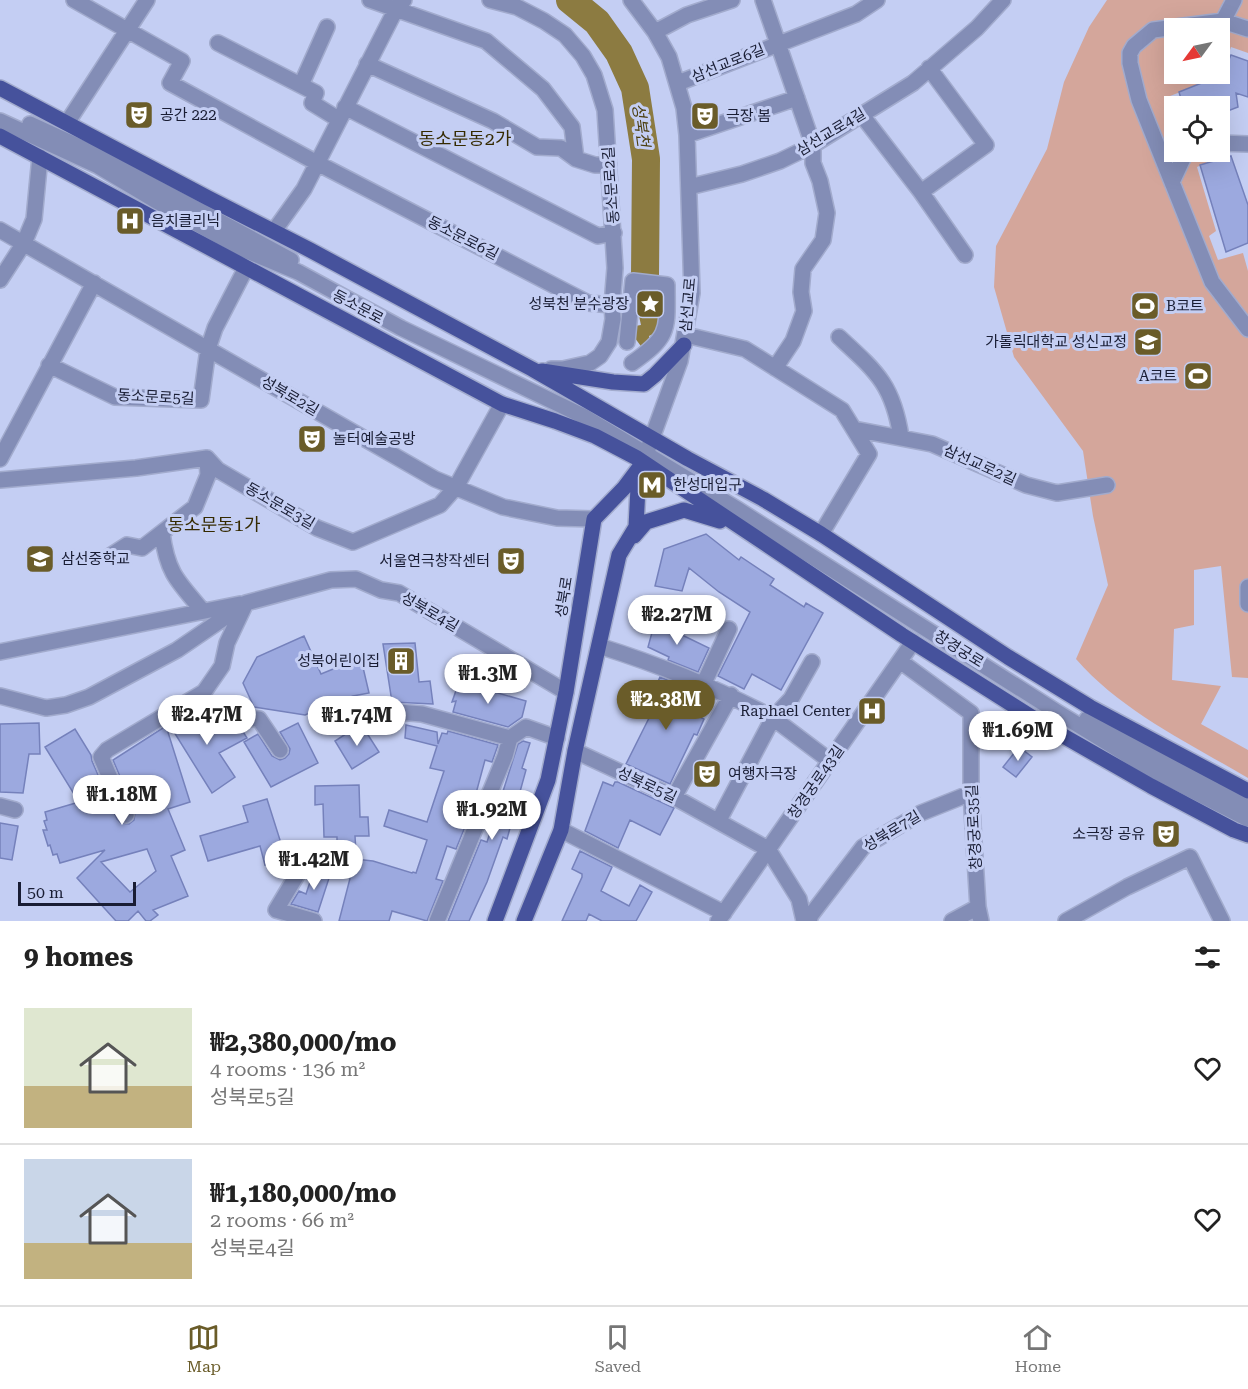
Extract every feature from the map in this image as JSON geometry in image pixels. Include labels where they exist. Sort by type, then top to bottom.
[{"type":"main road","name":"동소문로","points":[[0,88],[532,369],[646,453],[663,476]]},
{"type":"main road","name":"동소문로","points":[[0,136],[502,404],[646,453],[671,448]]},
{"type":"main road","points":[[532,369],[613,382],[644,384],[655,375],[685,340]]},
{"type":"main road","name":"창경궁로","points":[[671,448],[821,534],[1090,708],[1248,791]]},
{"type":"main road","points":[[594,519],[624,488],[646,453]]},
{"type":"main road","points":[[524,921],[561,830],[619,555],[636,527],[646,453]]},
{"type":"main road","name":"창경궁로","points":[[663,476],[914,642],[1056,732],[1151,786],[1234,830],[1248,835]]},
{"type":"main road","points":[[619,555],[646,522],[684,510],[703,514],[746,530]]},
{"type":"main road","name":"성북로","points":[[495,921],[548,780],[567,692],[594,519]]},
{"type":"main road","points":[[556,743],[575,755]]},
{"type":"street","points":[[74,0],[129,31]]},
{"type":"street","points":[[67,123],[129,31],[147,0]]},
{"type":"street","points":[[370,0],[400,4],[486,40],[543,89],[572,127],[576,159]]},
{"type":"street","name":"동소문로2길","points":[[490,0],[517,7],[565,35],[583,56],[594,75],[605,110],[615,267],[613,319],[609,342],[600,356],[590,363],[563,369],[532,369]]},
{"type":"street","name":"삼선교로","points":[[632,0],[656,32],[669,57],[678,83],[687,135],[689,187],[692,292],[685,340],[680,361],[646,453]]},
{"type":"street","points":[[656,32],[687,15],[732,0]]},
{"type":"street","points":[[763,0],[777,43]]},
{"type":"street","name":"삼선교로6길","points":[[678,83],[856,14],[877,0]]},
{"type":"street","name":"삼선교로4길","points":[[689,187],[742,174],[780,161],[813,145],[913,82],[977,28],[1003,0]]},
{"type":"street","points":[[1225,18],[1234,0]]},
{"type":"street","points":[[274,231],[304,189],[400,4]]},
{"type":"street","points":[[1230,23],[1248,29]]},
{"type":"street","points":[[301,85],[327,27]]},
{"type":"street","points":[[1164,29],[1154,30],[1140,40],[1130,52],[1130,63],[1139,100],[1164,145]]},
{"type":"street","name":"동소문로6길","points":[[129,31],[182,61],[170,83],[317,163],[588,303],[612,305]]},
{"type":"street","name":"삼선교로6길","points":[[777,43],[813,145]]},
{"type":"street","points":[[218,44],[316,93],[312,103],[342,113],[598,236],[614,233]]},
{"type":"street","points":[[367,64],[493,121],[537,147],[561,148],[576,159],[595,165],[609,165]]},
{"type":"street","points":[[921,192],[986,145],[929,68]]},
{"type":"street","points":[[687,135],[797,98]]},
{"type":"street","points":[[0,111],[92,152],[301,266],[513,370],[1150,769],[1248,819]]},
{"type":"street","points":[[861,114],[921,192],[965,255]]},
{"type":"street","points":[[0,121],[98,166],[242,249],[298,272],[401,328],[583,416],[646,453],[682,470],[755,513],[1062,706],[1248,807]]},
{"type":"street","points":[[1230,143],[1248,144]]},
{"type":"street","points":[[775,368],[793,341],[804,311],[801,292],[803,269],[823,240],[827,213],[820,181],[813,163],[813,145]]},
{"type":"street","points":[[0,280],[24,243],[34,219],[40,157]]},
{"type":"street","points":[[1169,162],[1172,182],[1212,282],[1248,329]]},
{"type":"street","points":[[1172,182],[1181,162]]},
{"type":"street","name":"성북로2길","points":[[0,230],[435,479],[503,507],[557,519],[594,519]]},
{"type":"street","name":"동소문로5길","points":[[49,365],[115,397],[201,400],[208,349],[214,328],[246,268]]},
{"type":"street","points":[[618,370],[632,363],[656,344],[666,332],[668,285],[633,281],[622,342],[632,363]]},
{"type":"street","points":[[0,459],[94,283]]},
{"type":"street","points":[[840,337],[872,369],[888,389],[895,405],[901,437]]},
{"type":"street","points":[[685,340],[745,349],[842,410],[869,454],[821,534]]},
{"type":"street","name":"동소문로3길","points":[[207,458],[218,470],[317,528],[353,542],[440,505],[456,487],[502,404]]},
{"type":"street","name":"삼선교로2길","points":[[854,429],[932,444],[1026,485],[1057,493],[1107,485]]},
{"type":"street","points":[[0,480],[136,468],[207,458],[208,476],[195,507],[142,548],[127,545],[110,556]]},
{"type":"street","points":[[162,532],[165,556],[172,574],[203,611]]},
{"type":"street","name":"성북로4길","points":[[0,696],[46,708],[66,705],[89,697],[177,650],[246,603],[331,580],[356,579],[381,590],[399,593],[567,692]]},
{"type":"street","points":[[1248,587],[1248,604]]},
{"type":"street","points":[[2,653],[246,603]]},
{"type":"street","points":[[126,815],[101,758],[107,750],[201,694],[222,666],[227,643],[246,603]]},
{"type":"street","points":[[704,683],[729,629]]},
{"type":"street","name":"창경궁로43길","points":[[721,917],[914,642]]},
{"type":"street","points":[[599,646],[638,658],[731,695],[773,718],[830,761]]},
{"type":"street","name":"창경궁로35길","points":[[900,661],[971,713],[971,793],[979,914]]},
{"type":"street","points":[[719,820],[773,718],[791,699],[812,662]]},
{"type":"street","points":[[201,694],[216,717],[260,719],[280,750]]},
{"type":"street","points":[[674,797],[731,695]]},
{"type":"street","points":[[374,710],[422,714],[510,738]]},
{"type":"street","points":[[437,921],[505,756],[510,738],[526,727],[556,743]]},
{"type":"street","name":"성북로5길","points":[[575,755],[674,797],[768,849],[799,899],[804,921]]},
{"type":"street","name":"성북로7길","points":[[809,921],[811,915],[863,846],[921,813],[971,793]]},
{"type":"street","points":[[561,830],[721,917]]},
{"type":"street","points":[[1066,921],[1127,887],[1190,857],[1222,921]]},
{"type":"street","points":[[300,870],[276,910],[314,921]]},
{"type":"street","points":[[952,921],[979,914]]},
{"type":"shaded area","name":"가톨릭대학교 성신교정","points":[[1107,0],[1248,0],[1248,53],[1231,47],[1230,50],[1230,18],[1164,18],[1164,84],[1201,84],[1170,96],[1164,96],[1164,162],[1208,162],[1197,167],[1216,231],[1209,236],[1218,260],[1243,253],[1248,271],[1248,678],[1232,677],[1221,566],[1194,570],[1194,625],[1174,629],[1172,680],[1221,686],[1201,724],[1248,750],[1248,778],[1135,710],[1094,678],[1076,659],[1108,585],[1093,516],[1083,451],[1014,357],[994,287],[996,246],[1047,149],[1064,82],[1089,27]]},
{"type":"shaded area","points":[[639,316],[659,318],[657,332],[649,336],[650,342],[643,349],[632,334],[635,326],[641,325]]},
{"type":"building","points":[[1231,55],[1248,61],[1248,97],[1236,93],[1238,107],[1230,110],[1230,96],[1180,96],[1179,92],[1199,84],[1230,84]]},
{"type":"building","points":[[1230,156],[1248,205],[1248,243],[1226,252],[1200,165],[1210,162],[1230,162]]},
{"type":"building","points":[[706,534],[739,560],[741,557],[774,579],[770,585],[804,607],[806,603],[823,613],[781,690],[752,674],[744,689],[718,676],[750,612],[719,592],[689,568],[682,591],[655,586],[664,549]]},
{"type":"building","points":[[656,618],[682,628],[680,634],[709,648],[698,672],[668,660],[669,657],[648,647]]},
{"type":"building","points":[[304,636],[321,674],[343,665],[362,663],[369,693],[353,696],[305,715],[254,707],[243,683],[257,657]]},
{"type":"building","points":[[415,643],[419,682],[430,681],[433,704],[392,702],[383,644]]},
{"type":"building","points":[[660,677],[700,693],[691,713],[704,719],[697,735],[694,734],[670,784],[626,764],[651,714],[645,711]]},
{"type":"building","points":[[459,682],[526,701],[522,717],[508,727],[453,712],[456,701],[452,702]]},
{"type":"building","points":[[198,707],[209,723],[219,731],[226,727],[238,728],[247,738],[219,753],[235,777],[212,793],[169,724]]},
{"type":"building","points":[[39,723],[40,754],[29,754],[23,793],[0,792],[0,724]]},
{"type":"building","points":[[298,723],[318,763],[271,787],[244,742],[258,734],[272,756],[280,760],[289,754],[290,749],[280,732]]},
{"type":"building","points":[[361,724],[379,752],[352,769],[335,741]]},
{"type":"building","points":[[406,725],[437,732],[438,744],[442,733],[447,734],[448,731],[498,745],[492,762],[485,760],[471,812],[456,849],[447,846],[436,879],[443,881],[427,921],[392,911],[389,921],[339,921],[355,859],[373,861],[416,873],[427,840],[384,826],[389,810],[427,822],[444,771],[430,768],[437,746],[405,738]]},
{"type":"building","points":[[166,726],[190,802],[168,809],[185,850],[171,856],[188,896],[153,910],[158,915],[150,921],[146,921],[138,911],[128,921],[116,921],[77,878],[105,850],[60,863],[57,854],[53,855],[50,845],[48,846],[43,830],[47,830],[44,821],[47,820],[45,812],[79,802],[45,747],[75,729],[91,755],[117,819],[121,823],[129,824],[134,820],[135,812],[113,760]],"holes":[[[147,849],[156,871],[130,892],[101,862]]]},
{"type":"building","points":[[523,741],[530,743],[522,768],[526,770],[507,839],[503,837],[487,882],[469,921],[448,921],[481,840],[487,842],[518,744]]},
{"type":"building","points":[[1019,747],[1032,757],[1016,777],[1003,767]]},
{"type":"building","points":[[603,782],[613,786],[615,782],[618,782],[674,808],[660,835],[630,820],[618,848],[585,831]]},
{"type":"building","points":[[359,785],[360,817],[368,817],[369,836],[355,836],[356,853],[337,848],[337,837],[324,837],[323,804],[315,805],[315,786]]},
{"type":"building","points":[[267,799],[286,859],[265,865],[260,846],[208,861],[200,836],[248,822],[243,806]]},
{"type":"building","points":[[0,823],[18,826],[12,860],[0,858]]},
{"type":"building","points":[[580,851],[612,867],[601,891],[629,906],[640,885],[652,892],[636,921],[602,921],[589,914],[586,921],[562,921],[582,877],[582,874],[572,869]]},
{"type":"building","points":[[315,867],[331,872],[318,912],[291,904],[299,891],[306,894]]},
{"type":"waterway","name":"성북천","points":[[570,0],[597,22],[619,53],[635,88],[646,159],[645,275]]},
{"type":"place","name":"공간 222","points":[[139,115]]},
{"type":"place","name":"극장 봄","points":[[705,116]]},
{"type":"place","name":"음치클리닉","points":[[130,221]]},
{"type":"place","name":"성북천 분수광장","points":[[650,304]]},
{"type":"place","name":"B코트","points":[[1145,306]]},
{"type":"place","name":"가톨릭대학교 성신교정","points":[[1148,342]]},
{"type":"place","name":"A코트","points":[[1198,376]]},
{"type":"place","name":"놀터예술공방","points":[[312,439]]},
{"type":"place","name":"한성대입구","points":[[652,485]]},
{"type":"place","name":"삼선중학교","points":[[40,559]]},
{"type":"place","name":"서울연극창작센터","points":[[511,561]]},
{"type":"place","name":"성북어린이집","points":[[401,661]]},
{"type":"place","name":"Raphael Center","points":[[872,711]]},
{"type":"place","name":"여행자극장","points":[[707,774]]},
{"type":"place","name":"소극장 공유","points":[[1166,834]]},
{"type":"district","name":"동소문동2가","points":[[465,138]]},
{"type":"district","name":"동소문동1가","points":[[214,524]]}]
